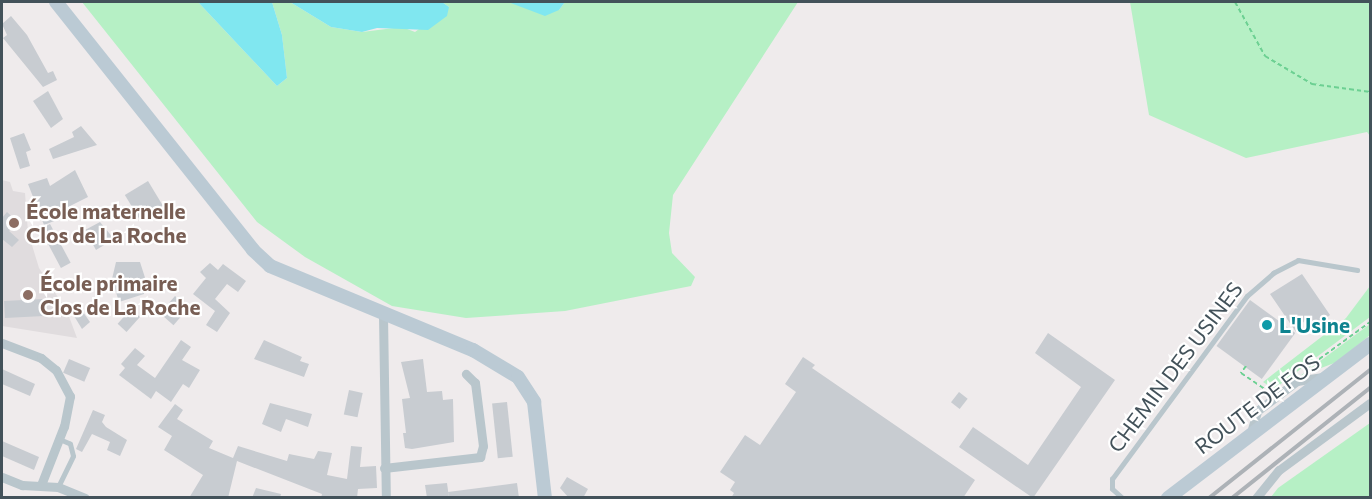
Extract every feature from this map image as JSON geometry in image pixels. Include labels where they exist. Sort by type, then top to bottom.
[{"type":"street","points":[[56,2],[253,250],[270,266],[382,315],[472,350],[519,377],[534,402],[545,498]]},
{"type":"street","points":[[382,315],[386,498]]},
{"type":"street","points":[[2,343],[41,358],[60,377],[70,396],[58,439],[41,485]]},
{"type":"street","name":"ROUTE DE FOS","points":[[1168,498],[1371,344]]},
{"type":"street","points":[[384,468],[480,457],[483,446],[475,383],[466,375]]},
{"type":"street","points":[[1256,498],[1279,470],[1371,403]]},
{"type":"street","points":[[2,477],[22,485],[58,487],[85,498]]},
{"type":"street","points":[[21,498],[22,485]]},
{"type":"lane","name":"CHEMIN DES USINES","points":[[1122,498],[1112,489],[1112,479],[1247,296],[1273,273],[1298,260],[1357,270]]},
{"type":"lane","points":[[58,439],[73,448],[70,465],[58,487]]},
{"type":"path","points":[[1234,2],[1265,56],[1312,84],[1371,92]]},
{"type":"path","points":[[1299,374],[1371,322]]},
{"type":"path","points":[[1246,366],[1241,373],[1272,394]]},
{"type":"shaded area","name":"École primaire Clos de La Roche","points":[[2,180],[10,182],[13,191],[25,193],[28,232],[39,268],[67,311],[77,338],[2,326]]},
{"type":"green space","points":[[82,2],[198,2],[277,86],[287,78],[282,35],[272,2],[290,2],[331,27],[362,32],[402,27],[415,32],[449,7],[442,2],[508,2],[559,10],[565,2],[798,2],[673,195],[669,233],[672,253],[695,277],[691,286],[565,311],[466,318],[392,306],[305,257],[257,222]]},
{"type":"green space","points":[[1130,2],[1370,2],[1370,136],[1367,132],[1246,158],[1149,115]]},
{"type":"green space","points":[[1370,286],[1370,317],[1274,389],[1263,382],[1346,318]]},
{"type":"green space","points":[[1370,324],[1370,335],[1337,362],[1300,376]]},
{"type":"green space","points":[[1370,423],[1370,497],[1271,497],[1278,488]]},
{"type":"water","points":[[198,2],[272,2],[282,35],[287,78],[277,86]]},
{"type":"water","points":[[290,2],[442,2],[449,7],[447,16],[428,30],[377,28],[362,32],[331,27]]},
{"type":"water","points":[[508,2],[565,2],[559,10],[545,16]]},
{"type":"building","points":[[11,16],[27,35],[48,73],[53,71],[57,80],[43,87],[3,38],[7,35],[2,24]]},
{"type":"building","points":[[48,91],[63,119],[51,128],[33,101]]},
{"type":"building","points":[[81,126],[97,145],[53,159],[49,149],[74,137],[72,132]]},
{"type":"building","points":[[24,133],[31,150],[26,152],[30,166],[20,169],[10,138]]},
{"type":"building","points":[[75,170],[88,197],[64,209],[67,216],[44,225],[28,184],[47,178],[50,186]]},
{"type":"building","points":[[148,181],[163,206],[140,220],[125,195]]},
{"type":"building","name":"École maternelle Clos de La Roche","points":[[7,212],[18,222],[9,231],[19,240],[12,247],[2,239],[2,218]]},
{"type":"building","points":[[100,222],[114,239],[96,250],[85,230]]},
{"type":"building","points":[[50,224],[71,263],[61,268],[40,229]]},
{"type":"building","points":[[116,262],[140,262],[148,287],[143,288],[144,294],[119,302],[112,279]]},
{"type":"building","points":[[210,263],[218,270],[223,264],[246,281],[238,292],[227,284],[215,299],[230,313],[217,332],[206,325],[215,311],[193,294],[206,278],[200,272]]},
{"type":"building","points":[[1302,274],[1330,315],[1311,330],[1305,320],[1296,332],[1270,294]]},
{"type":"building","points":[[175,296],[189,308],[173,325],[160,313]]},
{"type":"building","points":[[43,299],[44,316],[5,318],[4,301]]},
{"type":"building","points":[[1250,300],[1295,333],[1262,379],[1216,346]]},
{"type":"building","points":[[78,305],[90,322],[82,329],[71,311]]},
{"type":"building","points":[[131,309],[140,317],[127,332],[118,324]]},
{"type":"building","points":[[1048,333],[1115,380],[1033,498],[959,447],[973,427],[1028,465],[1081,387],[1035,353]]},
{"type":"building","points":[[181,340],[191,347],[182,360],[200,370],[189,388],[183,384],[171,402],[156,391],[151,399],[119,375],[125,368],[121,364],[135,348],[145,356],[137,365],[155,378]]},
{"type":"building","points":[[264,340],[302,357],[300,361],[309,364],[304,377],[254,359]]},
{"type":"building","points":[[803,357],[815,365],[812,368],[975,480],[963,498],[731,498],[734,493],[730,490],[735,482],[720,472],[745,435],[760,445],[796,392],[785,384]]},
{"type":"building","points":[[69,359],[90,368],[84,382],[63,373]]},
{"type":"building","points":[[423,359],[427,392],[442,391],[443,400],[453,399],[454,442],[412,449],[405,448],[403,433],[406,433],[402,399],[410,398],[401,362]]},
{"type":"building","points":[[2,369],[35,384],[30,396],[2,384]]},
{"type":"building","points":[[349,390],[363,393],[357,417],[344,414]]},
{"type":"building","points":[[959,392],[968,399],[960,409],[951,402]]},
{"type":"building","points":[[507,402],[513,457],[498,458],[492,404]]},
{"type":"building","points":[[270,403],[312,414],[308,427],[286,419],[281,432],[262,424]]},
{"type":"building","points":[[175,404],[183,410],[177,419],[213,441],[209,448],[233,458],[238,446],[287,461],[289,454],[314,459],[318,451],[332,453],[327,475],[347,479],[351,446],[362,447],[360,467],[376,466],[377,488],[358,489],[357,498],[321,498],[322,494],[237,461],[228,498],[189,498],[203,475],[164,450],[172,436],[158,427]]},
{"type":"building","points":[[93,410],[105,415],[102,422],[106,427],[127,440],[120,456],[107,450],[110,442],[92,434],[82,452],[76,449]]},
{"type":"building","points":[[2,441],[39,457],[34,470],[2,456]]},
{"type":"building","points":[[567,477],[588,489],[583,498],[569,498],[560,488]]},
{"type":"building","points":[[447,483],[449,498],[427,498],[425,485]]},
{"type":"building","points":[[517,483],[519,498],[449,498],[448,492]]},
{"type":"building","points":[[256,488],[281,494],[280,498],[252,498]]},
{"type":"railway","points":[[1209,498],[1370,370]]},
{"type":"railway","points":[[1232,498],[1370,388]]},
{"type":"place","name":"École maternelle Clos de La Roche","points":[[14,223]]},
{"type":"place","name":"École primaire Clos de La Roche","points":[[28,295]]},
{"type":"place","name":"L'Usine","points":[[1267,325]]}]
